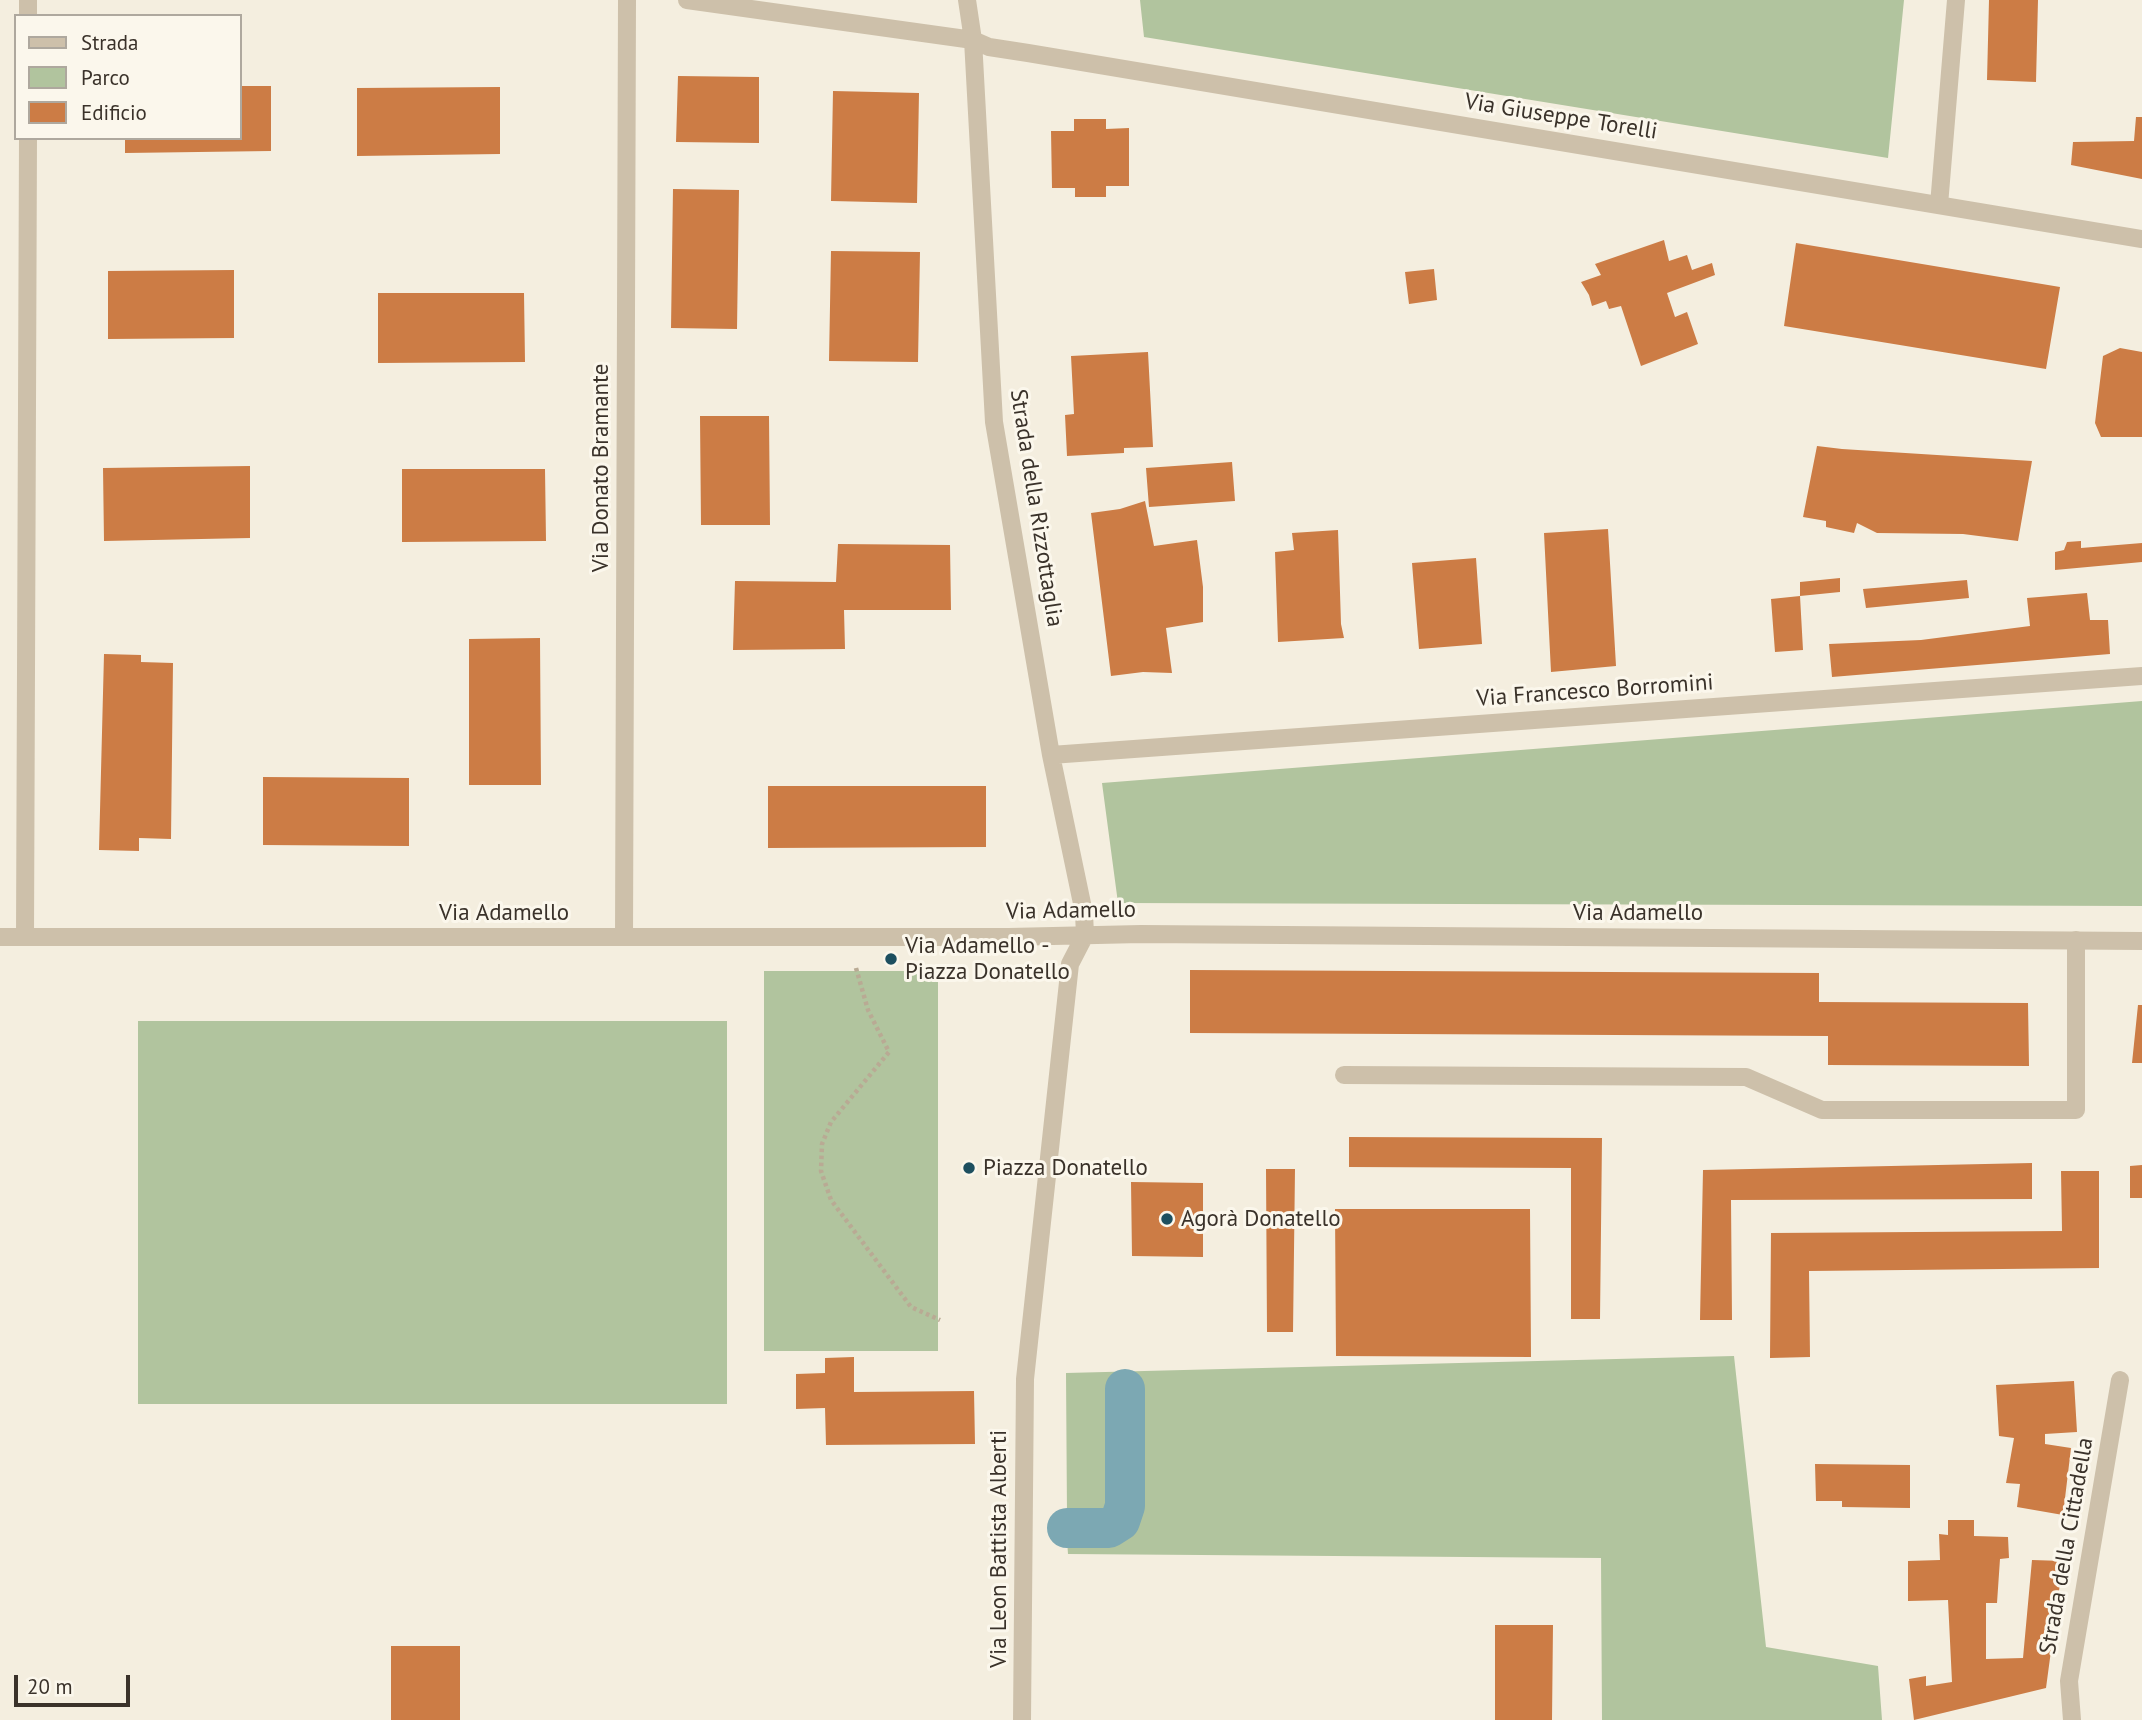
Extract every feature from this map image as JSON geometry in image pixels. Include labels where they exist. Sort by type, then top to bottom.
[{"type":"street","name":"Via Donato Bramante","points":[[624,937],[627,0]]},
{"type":"street","name":"Via Giuseppe Torelli","points":[[687,0],[973,40],[989,47],[2142,239]]},
{"type":"street","name":"Strada della Rizzottaglia","points":[[967,0],[973,40],[994,422],[1051,755],[1084,913],[1085,935]]},
{"type":"street","points":[[1939,205],[1956,0]]},
{"type":"street","points":[[25,937],[28,140]]},
{"type":"street","name":"Via Francesco Borromini","points":[[1051,755],[2142,676]]},
{"type":"street","name":"Via Adamello","points":[[0,937],[1085,935],[2142,941]]},
{"type":"street","name":"Via Leon Battista Alberti","points":[[1022,1720],[1025,1379],[1070,964],[1085,935]]},
{"type":"street","points":[[1343,1075],[1746,1077],[1822,1110],[2076,1110],[2076,940]]},
{"type":"street","name":"Strada della Cittadella","points":[[2072,1720],[2069,1681],[2120,1380]]},
{"type":"path","points":[[856,968],[868,1010],[889,1052],[831,1122],[822,1144],[821,1171],[831,1200],[911,1307],[940,1320]]},
{"type":"green space","points":[[1140,0],[1904,0],[1888,158],[1144,37]]},
{"type":"green space","points":[[2142,701],[2142,906],[1118,903],[1102,783]]},
{"type":"green space","points":[[764,971],[938,971],[938,1351],[764,1351]]},
{"type":"green space","points":[[138,1021],[727,1021],[727,1404],[138,1404]]},
{"type":"green space","points":[[1734,1356],[1766,1647],[1878,1666],[1882,1720],[1602,1720],[1601,1558],[1068,1554],[1067,1540],[1115,1541],[1133,1531],[1141,1512],[1142,1427],[1111,1428],[1113,1508],[1103,1514],[1067,1515],[1066,1373]]},
{"type":"building","points":[[1989,0],[2038,0],[2036,82],[1987,80]]},
{"type":"building","points":[[678,76],[759,77],[759,143],[676,142]]},
{"type":"building","points":[[242,86],[271,86],[271,151],[125,153],[125,140],[242,140]]},
{"type":"building","points":[[500,87],[500,154],[357,156],[357,88]]},
{"type":"building","points":[[833,91],[919,93],[917,203],[831,201]]},
{"type":"building","points":[[2136,117],[2142,117],[2142,179],[2071,165],[2073,142],[2134,141]]},
{"type":"building","points":[[1074,119],[1106,119],[1106,129],[1129,128],[1129,186],[1106,186],[1106,197],[1075,197],[1075,188],[1052,188],[1051,131],[1074,131]]},
{"type":"building","points":[[673,189],[739,190],[737,329],[671,328]]},
{"type":"building","points":[[1664,240],[1669,261],[1687,255],[1692,270],[1712,263],[1715,275],[1667,293],[1675,317],[1687,312],[1698,344],[1641,366],[1621,306],[1609,309],[1606,301],[1592,306],[1581,282],[1601,275],[1595,264]]},
{"type":"building","points":[[1796,243],[2060,287],[2046,369],[1784,326]]},
{"type":"building","points":[[831,251],[920,252],[918,362],[829,361]]},
{"type":"building","points":[[1434,269],[1437,300],[1409,304],[1405,272]]},
{"type":"building","points":[[234,270],[234,338],[108,339],[108,271]]},
{"type":"building","points":[[378,293],[524,293],[525,362],[378,363]]},
{"type":"building","points":[[2120,348],[2142,352],[2142,437],[2101,437],[2095,423],[2103,356]]},
{"type":"building","points":[[1148,352],[1153,447],[1124,448],[1124,453],[1067,456],[1065,415],[1074,414],[1071,356]]},
{"type":"building","points":[[700,416],[769,416],[770,525],[701,525]]},
{"type":"building","points":[[1817,446],[2032,461],[2018,541],[1963,534],[1877,533],[1857,523],[1854,533],[1826,527],[1826,521],[1803,517]]},
{"type":"building","points":[[1232,462],[1235,501],[1149,507],[1146,468]]},
{"type":"building","points":[[250,466],[250,538],[104,541],[103,468]]},
{"type":"building","points":[[402,469],[545,469],[546,541],[402,542]]},
{"type":"building","points":[[1145,501],[1154,546],[1197,540],[1203,587],[1203,622],[1166,628],[1172,673],[1143,672],[1111,676],[1091,513],[1120,509]]},
{"type":"building","points":[[1608,529],[1616,666],[1551,672],[1544,533]]},
{"type":"building","points":[[1338,530],[1341,624],[1344,638],[1278,642],[1275,552],[1294,550],[1292,533]]},
{"type":"building","points":[[2081,541],[2081,548],[2142,543],[2142,562],[2055,570],[2055,552],[2064,550],[2067,542]]},
{"type":"building","points":[[838,544],[950,545],[951,610],[844,610],[845,649],[733,650],[735,581],[836,582]]},
{"type":"building","points":[[1476,558],[1482,644],[1419,649],[1412,563]]},
{"type":"building","points":[[1840,578],[1840,592],[1800,596],[1800,582]]},
{"type":"building","points":[[1967,580],[1969,598],[1866,608],[1863,589]]},
{"type":"building","points":[[2087,593],[2090,620],[2108,620],[2110,654],[1832,677],[1829,644],[1921,640],[2030,626],[2027,598]]},
{"type":"building","points":[[1800,596],[1803,650],[1775,652],[1771,599]]},
{"type":"building","points":[[540,638],[541,785],[469,785],[469,639]]},
{"type":"building","points":[[104,654],[141,655],[141,662],[173,663],[171,839],[139,838],[139,851],[99,850]]},
{"type":"building","points":[[263,777],[409,778],[409,846],[263,845]]},
{"type":"building","points":[[768,786],[986,786],[986,847],[768,848]]},
{"type":"building","points":[[1190,970],[1819,973],[1819,1002],[2028,1003],[2029,1066],[1828,1065],[1828,1036],[1190,1033]]},
{"type":"building","points":[[2138,1005],[2142,1005],[2142,1063],[2132,1063]]},
{"type":"building","points":[[1349,1137],[1602,1138],[1600,1319],[1571,1319],[1571,1168],[1349,1167]]},
{"type":"building","points":[[2032,1163],[2032,1199],[1731,1200],[1732,1320],[1700,1320],[1703,1170]]},
{"type":"building","points":[[2142,1165],[2142,1198],[2130,1198],[2130,1166]]},
{"type":"building","points":[[1266,1169],[1295,1169],[1293,1332],[1267,1332]]},
{"type":"building","points":[[2061,1171],[2099,1171],[2099,1268],[1809,1271],[1810,1357],[1770,1358],[1771,1233],[2062,1231]]},
{"type":"building","name":"Agorà Donatello","points":[[1131,1182],[1203,1183],[1203,1257],[1132,1256]]},
{"type":"building","points":[[1335,1209],[1530,1209],[1531,1357],[1336,1356]]},
{"type":"building","points":[[854,1357],[854,1392],[974,1391],[975,1444],[826,1445],[825,1408],[796,1409],[796,1374],[825,1373],[825,1358]]},
{"type":"building","points":[[2074,1381],[2077,1432],[2045,1434],[2045,1444],[2071,1448],[2063,1515],[2017,1507],[2020,1484],[2006,1483],[2014,1438],[1999,1436],[1996,1385]]},
{"type":"building","points":[[1815,1464],[1910,1465],[1910,1508],[1842,1507],[1842,1501],[1816,1501]]},
{"type":"building","points":[[1948,1520],[1974,1520],[1974,1536],[2008,1537],[2009,1558],[2000,1559],[1997,1603],[1986,1603],[1986,1659],[2023,1658],[2032,1560],[2063,1561],[2046,1688],[1914,1720],[1909,1679],[1926,1676],[1926,1686],[1952,1682],[1948,1600],[1908,1601],[1908,1561],[1940,1560],[1939,1534],[1948,1535]]},
{"type":"building","points":[[1495,1625],[1553,1625],[1552,1720],[1495,1720]]},
{"type":"building","points":[[391,1646],[460,1646],[460,1720],[391,1720]]},
{"type":"waterway","points":[[1067,1528],[1109,1528],[1120,1521],[1125,1506],[1125,1389]]},
{"type":"place","name":"Via Adamello - Piazza Donatello","points":[[891,959]]},
{"type":"place","name":"Piazza Donatello","points":[[969,1168]]},
{"type":"place","name":"Agorà Donatello","points":[[1167,1219]]}]
